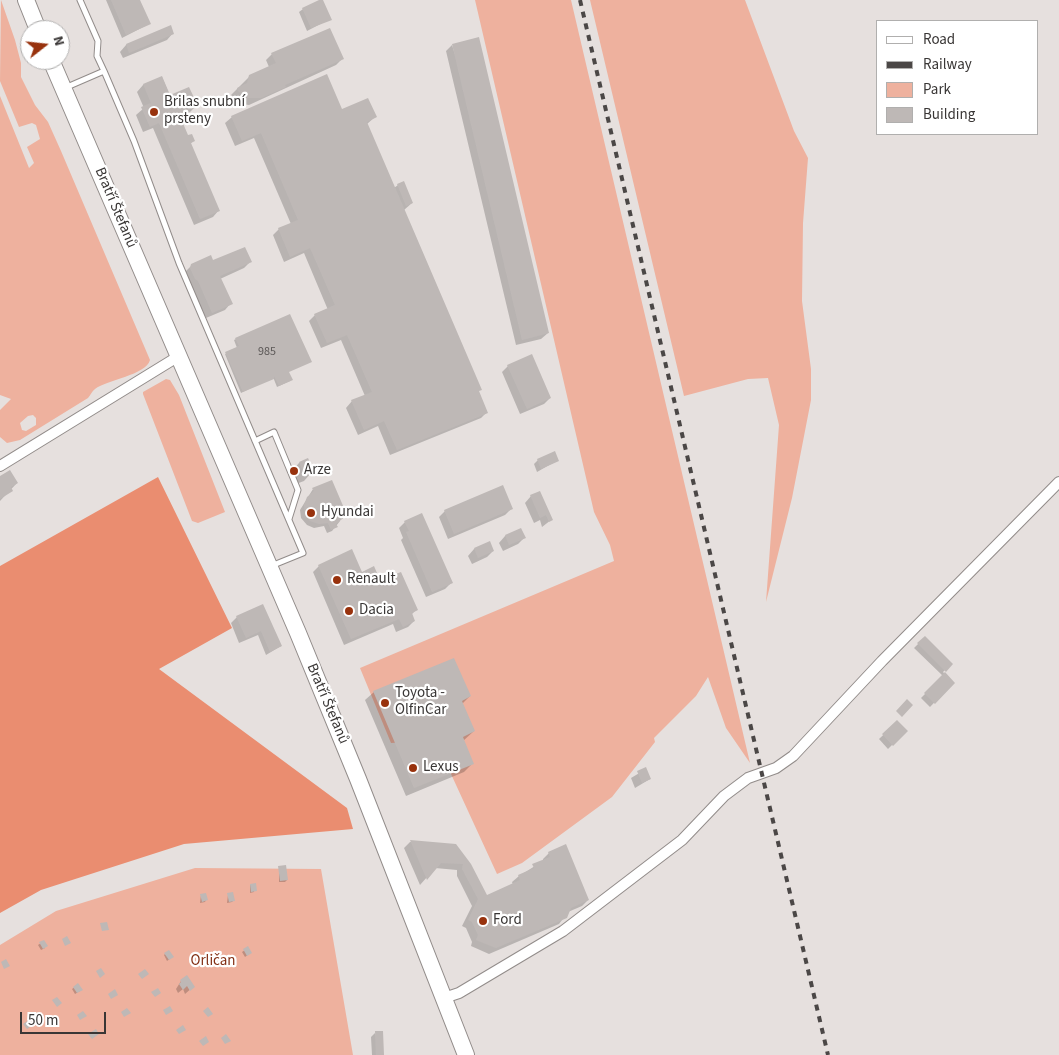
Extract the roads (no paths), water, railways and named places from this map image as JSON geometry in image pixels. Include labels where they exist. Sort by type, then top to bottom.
[{"type":"main road","points":[[26,0],[34,20]]},
{"type":"main road","name":"Bratří Štefanů","points":[[56,70],[269,566],[358,780],[466,1055]]},
{"type":"street","points":[[0,466],[179,356]]},
{"type":"street","points":[[444,998],[459,993],[563,931],[682,840],[724,796],[748,778],[776,768],[793,756],[882,661],[1059,482]]},
{"type":"lane","points":[[80,0],[98,41],[97,56],[134,141],[179,263],[303,552],[269,566]]},
{"type":"lane","points":[[64,89],[104,71]]},
{"type":"lane","points":[[254,440],[274,432],[298,490],[288,519]]},
{"type":"railway","points":[[580,0],[828,1055]]},
{"type":"place","name":"Brilas snubní prsteny","points":[[154,112]]},
{"type":"place","name":"Arze","points":[[294,471]]},
{"type":"place","name":"Hyundai","points":[[311,513]]},
{"type":"place","name":"Renault","points":[[337,580]]},
{"type":"place","name":"Dacia","points":[[349,611]]},
{"type":"place","name":"Toyota - OlfinCar","points":[[385,703]]},
{"type":"place","name":"Lexus","points":[[413,768]]},
{"type":"place","name":"Ford","points":[[483,921]]},
{"type":"park label","name":"Orličan","points":[[213,962]]}]
